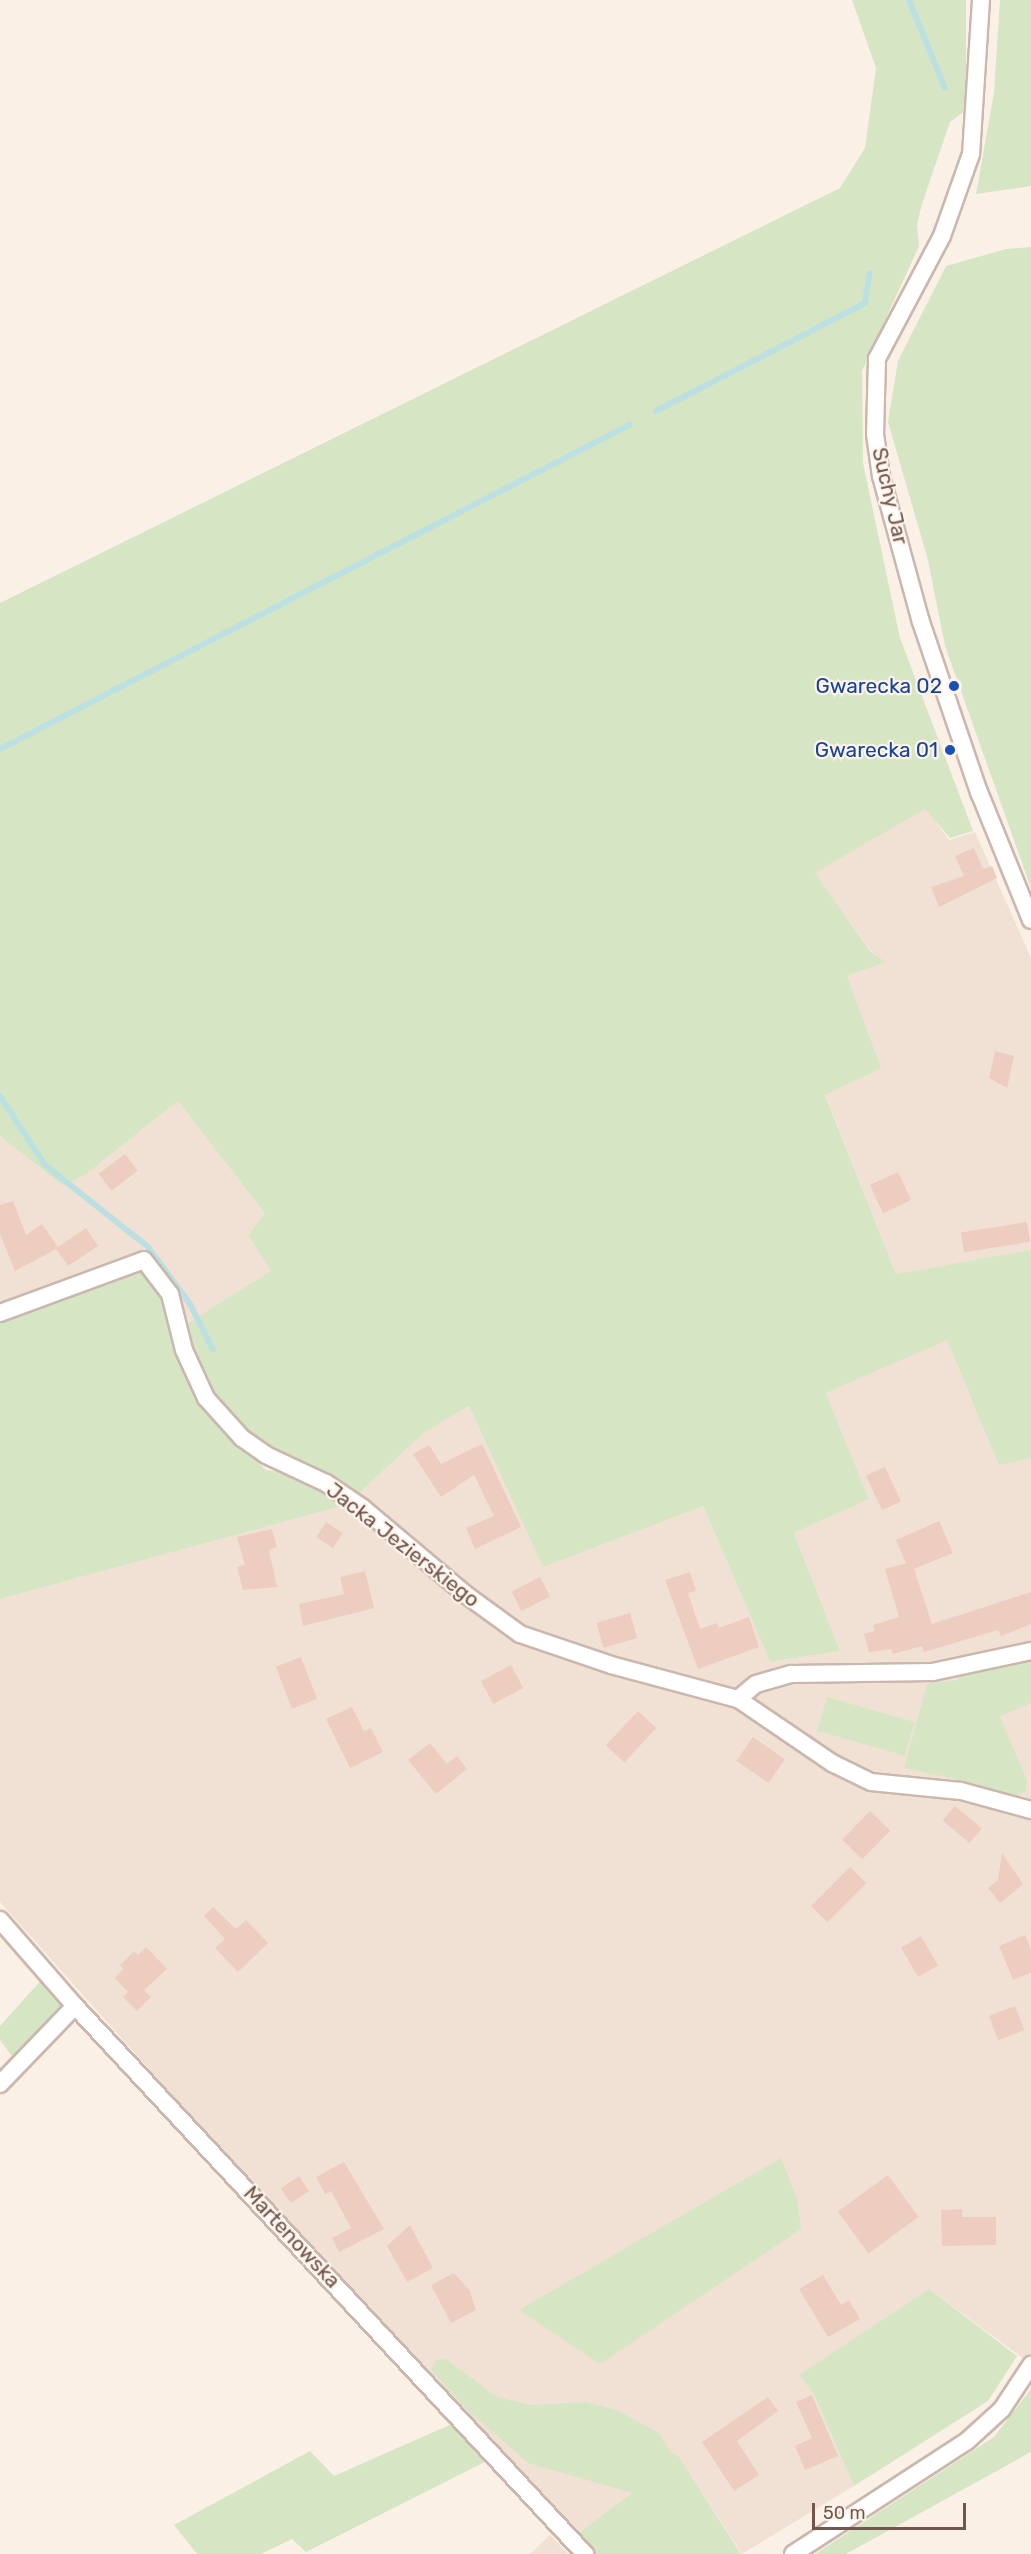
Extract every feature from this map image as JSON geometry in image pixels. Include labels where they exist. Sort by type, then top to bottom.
[{"type":"street","name":"Suchy Jar","points":[[981,0],[970,154],[942,236],[877,359],[875,434],[880,476],[921,622],[962,748],[1031,920]]},
{"type":"street","name":"Jacka Jezierskiego","points":[[0,1313],[144,1260],[170,1294],[184,1350],[206,1398],[242,1438],[266,1455],[326,1483],[363,1509],[465,1594],[520,1634],[611,1665],[738,1699]]},
{"type":"street","points":[[1031,1651],[933,1672],[792,1674],[756,1684],[738,1699],[832,1763],[871,1782],[961,1791],[1031,1810]]},
{"type":"street","name":"Martenowska","points":[[0,1920],[75,2006],[585,2554]]},
{"type":"street","points":[[0,2084],[75,2006]]},
{"type":"street","points":[[793,2554],[967,2441],[1002,2409],[1031,2365]]},
{"type":"shaded area","points":[[926,808],[949,840],[975,832],[1031,958],[1031,2364],[929,2289],[800,2375],[813,2393],[854,2486],[742,2554],[686,2468],[633,2494],[576,2535],[368,2315],[0,1902],[0,1599],[346,1505],[424,1433],[469,1406],[543,1566],[703,1506],[770,1662],[840,1651],[794,1533],[869,1499],[826,1393],[896,1274],[825,1094],[847,976],[885,962],[870,950],[814,873]]},
{"type":"shaded area","points":[[178,1101],[265,1214],[272,1271],[186,1324],[177,1282],[154,1251],[0,1308],[0,1136],[63,1186],[85,1175]]},
{"type":"shaded area","points":[[550,2535],[568,2554],[530,2554]]},
{"type":"green space","points":[[852,0],[966,0],[966,110],[950,122],[922,204],[917,225],[919,246],[862,371],[863,463],[900,638],[973,831],[950,838],[925,809],[815,873],[870,951],[886,962],[847,976],[881,1068],[825,1095],[896,1274],[1031,1250],[1031,1458],[999,1465],[947,1340],[826,1393],[869,1499],[794,1533],[840,1651],[770,1662],[703,1506],[543,1567],[469,1406],[424,1433],[346,1505],[0,1599],[0,1319],[140,1265],[161,1298],[179,1363],[206,1414],[266,1470],[289,1473],[281,1456],[241,1429],[210,1394],[192,1353],[186,1324],[271,1271],[248,1235],[265,1214],[178,1101],[85,1175],[63,1186],[0,1136],[0,603],[840,188],[865,148],[876,68]]},
{"type":"green space","points":[[1000,0],[1031,0],[1031,186],[976,194],[994,93]]},
{"type":"green space","points":[[1031,247],[1031,888],[945,646],[928,560],[888,422],[898,361],[946,266],[1006,249]]},
{"type":"green space","points":[[1031,1658],[1031,1703],[1000,1716],[1027,1781],[1026,1791],[1014,1797],[979,1791],[978,1784],[904,1768],[927,1684],[958,1680],[959,1673]]},
{"type":"green space","points":[[827,1697],[914,1722],[905,1756],[817,1731]]},
{"type":"green space","points":[[44,1977],[65,2000],[14,2059],[0,2040],[0,2026]]},
{"type":"green space","points":[[781,2158],[797,2198],[801,2229],[600,2364],[519,2310]]},
{"type":"green space","points":[[929,2289],[1017,2356],[988,2401],[854,2486],[813,2393],[799,2375]]},
{"type":"green space","points":[[446,2359],[497,2397],[531,2405],[585,2402],[617,2410],[659,2433],[670,2451],[679,2457],[741,2554],[592,2554],[576,2535],[632,2493],[528,2463],[463,2406],[431,2370],[436,2360]]},
{"type":"green space","points":[[1031,2389],[1031,2452],[846,2554],[815,2554],[994,2437]]},
{"type":"green space","points":[[454,2423],[491,2459],[306,2552],[292,2539],[261,2554],[197,2554],[174,2525],[310,2451],[334,2476]]},
{"type":"building","points":[[974,848],[983,869],[992,866],[997,878],[939,907],[931,887],[964,876],[955,856]]},
{"type":"building","points":[[995,1051],[1014,1056],[1007,1088],[989,1078]]},
{"type":"building","points":[[125,1154],[138,1171],[111,1191],[99,1174]]},
{"type":"building","points":[[898,1172],[911,1200],[883,1213],[870,1185]]},
{"type":"building","points":[[13,1201],[26,1235],[42,1224],[58,1247],[86,1228],[98,1246],[68,1266],[56,1249],[15,1271],[0,1234],[0,1205]]},
{"type":"building","points":[[1027,1222],[1030,1242],[964,1252],[961,1232]]},
{"type":"building","points":[[482,1444],[521,1527],[475,1549],[466,1528],[494,1516],[474,1475],[441,1497],[413,1454],[429,1445],[441,1464]]},
{"type":"building","points":[[885,1467],[901,1501],[882,1510],[866,1476]]},
{"type":"building","points":[[939,1521],[953,1553],[914,1569],[932,1624],[1031,1592],[1031,1624],[1001,1636],[998,1630],[924,1652],[922,1646],[893,1654],[891,1649],[869,1652],[864,1634],[875,1631],[873,1625],[899,1617],[885,1569],[906,1563],[896,1540]]},
{"type":"building","points":[[326,1522],[343,1533],[333,1548],[316,1537]]},
{"type":"building","points":[[272,1529],[277,1547],[269,1550],[277,1587],[243,1590],[237,1567],[245,1565],[237,1537]]},
{"type":"building","points":[[365,1571],[374,1608],[303,1626],[299,1604],[344,1594],[340,1577]]},
{"type":"building","points":[[690,1572],[696,1591],[688,1593],[700,1629],[717,1623],[719,1628],[749,1617],[759,1647],[698,1669],[665,1580]]},
{"type":"building","points":[[540,1577],[550,1597],[521,1611],[511,1592]]},
{"type":"building","points":[[630,1613],[637,1638],[604,1648],[596,1623]]},
{"type":"building","points":[[301,1657],[317,1699],[292,1709],[276,1667]]},
{"type":"building","points":[[511,1665],[523,1688],[493,1704],[481,1681]]},
{"type":"building","points":[[352,1707],[364,1731],[371,1728],[383,1752],[350,1768],[326,1719]]},
{"type":"building","points":[[638,1711],[656,1728],[624,1762],[606,1745]]},
{"type":"building","points":[[753,1737],[785,1759],[768,1783],[736,1761]]},
{"type":"building","points":[[430,1743],[447,1764],[457,1756],[467,1769],[436,1794],[408,1760]]},
{"type":"building","points":[[955,1806],[982,1828],[970,1843],[943,1821]]},
{"type":"building","points":[[870,1811],[890,1830],[862,1859],[842,1840]]},
{"type":"building","points":[[1002,1853],[1023,1884],[1000,1903],[988,1888],[998,1880]]},
{"type":"building","points":[[850,1867],[866,1883],[827,1922],[811,1906]]},
{"type":"building","points":[[213,1907],[236,1929],[246,1920],[268,1943],[238,1972],[215,1948],[225,1939],[204,1916]]},
{"type":"building","points":[[1025,1935],[1031,1949],[1031,1973],[1013,1980],[999,1946]]},
{"type":"building","points":[[921,1936],[938,1965],[918,1977],[901,1948]]},
{"type":"building","points":[[146,1947],[167,1969],[144,1990],[151,1997],[137,2011],[123,1997],[128,1992],[115,1978],[123,1969],[120,1965],[134,1951],[138,1955]]},
{"type":"building","points":[[1015,2006],[1024,2030],[998,2040],[989,2016]]},
{"type":"building","points":[[344,2162],[384,2229],[339,2252],[332,2238],[351,2228],[331,2191],[325,2194],[316,2177]]},
{"type":"building","points":[[888,2175],[919,2217],[868,2254],[838,2211]]},
{"type":"building","points":[[299,2176],[309,2191],[291,2203],[281,2188]]},
{"type":"building","points":[[962,2209],[962,2217],[996,2217],[996,2245],[942,2246],[941,2210]]},
{"type":"building","points":[[410,2225],[433,2268],[407,2282],[387,2246]]},
{"type":"building","points":[[454,2273],[470,2291],[476,2310],[451,2323],[431,2285]]},
{"type":"building","points":[[823,2275],[841,2305],[849,2300],[860,2319],[828,2337],[799,2289]]},
{"type":"building","points":[[812,2395],[838,2456],[805,2470],[795,2446],[812,2438],[796,2402]]},
{"type":"building","points":[[768,2397],[778,2411],[737,2441],[759,2475],[734,2491],[702,2442]]},
{"type":"waterway","points":[[909,0],[945,88]]},
{"type":"waterway","points":[[656,411],[865,303],[870,273]]},
{"type":"waterway","points":[[0,749],[629,425]]},
{"type":"waterway","points":[[0,1096],[45,1165],[148,1247],[190,1304],[213,1350]]},
{"type":"place","name":"Gwarecka 02","points":[[954,686]]},
{"type":"place","name":"Gwarecka 01","points":[[950,750]]}]
